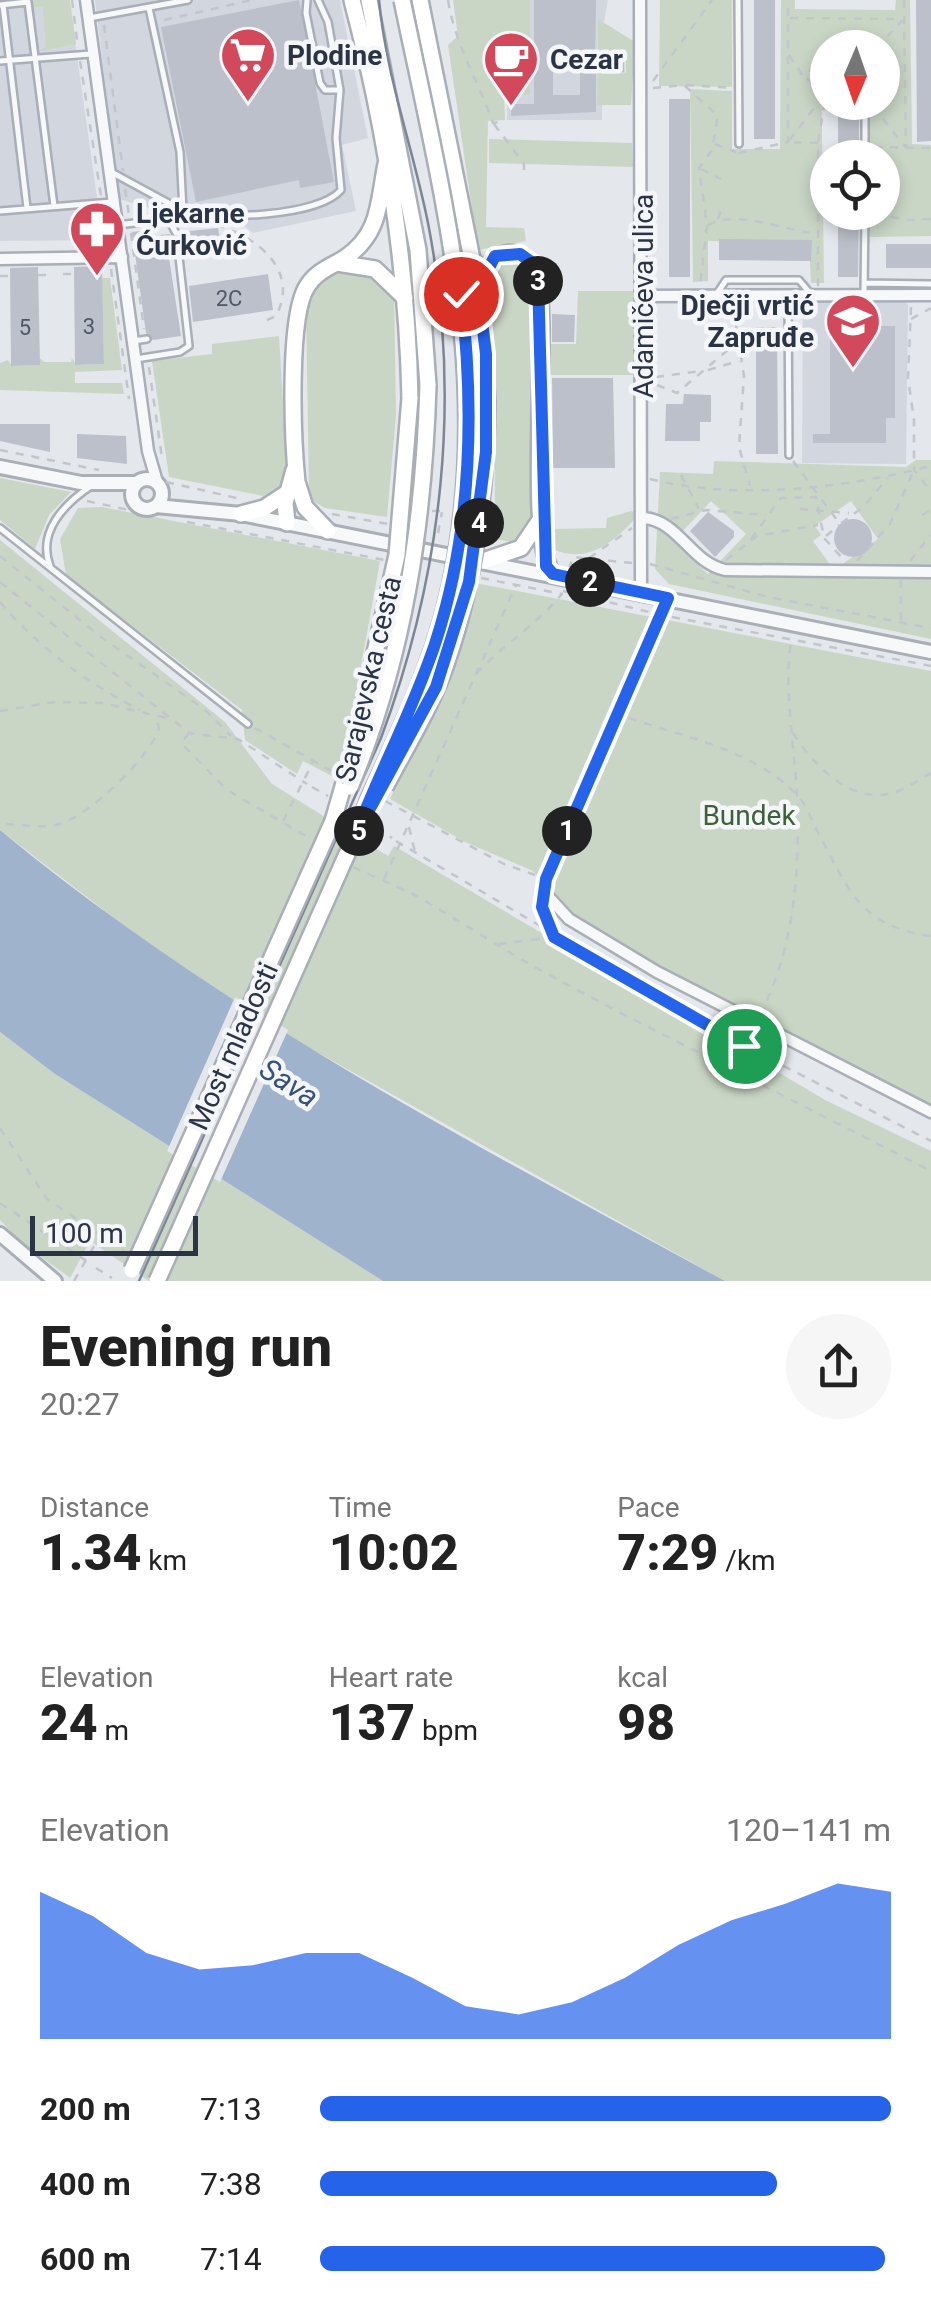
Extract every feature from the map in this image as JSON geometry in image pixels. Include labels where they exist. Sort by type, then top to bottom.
[{"type":"main road","name":"Sarajevska cesta","points":[[347,783],[397,555],[410,398],[406,300],[386,164],[352,0]]},
{"type":"main road","name":"Sarajevska cesta","points":[[333,821],[386,686],[406,601],[424,476],[428,385],[418,250],[370,0]]},
{"type":"main road","name":"Sarajevska cesta","points":[[355,836],[426,669],[444,611],[461,527],[469,446],[461,294],[402,0]]},
{"type":"main road","name":"Sarajevska cesta","points":[[373,799],[427,708],[455,635],[480,517],[488,400],[478,289],[420,0]]},
{"type":"main road","points":[[287,523],[296,466],[297,313],[306,286],[364,242],[376,223],[386,164]]},
{"type":"main road","points":[[478,289],[495,256],[520,254],[536,270],[544,560],[558,580]]},
{"type":"main road","points":[[337,263],[375,270],[406,300]]},
{"type":"main road","points":[[246,507],[264,508],[293,493]]},
{"type":"main road","points":[[293,493],[327,536]]},
{"type":"main road","points":[[483,561],[521,548],[542,516]]},
{"type":"main road","name":"Most mladosti","points":[[124,1276],[333,821]]},
{"type":"main road","name":"Most mladosti","points":[[156,1281],[355,836]]},
{"type":"street","points":[[86,0],[114,202],[124,224],[116,257],[142,340],[148,451],[161,483],[162,498],[156,506]]},
{"type":"street","name":"Adamičeva ulica","points":[[640,0],[644,477],[641,592]]},
{"type":"street","points":[[0,258],[116,257]]},
{"type":"street","points":[[643,296],[815,296],[864,289],[931,296]]},
{"type":"street","points":[[133,508],[132,496],[148,451]]},
{"type":"street","points":[[0,467],[86,484],[161,483],[218,510]]},
{"type":"street","points":[[86,484],[133,508],[246,507],[327,536],[483,561],[558,580],[641,592],[931,652]]},
{"type":"street","points":[[644,518],[661,521],[699,560],[718,568],[931,572]]},
{"type":"street","points":[[668,598],[546,879],[545,893],[569,919],[755,1025],[931,1112]]},
{"type":"street","points":[[0,1234],[55,1281]]},
{"type":"lane","points":[[89,18],[188,0]]},
{"type":"lane","points":[[307,0],[320,83],[324,90],[340,90]]},
{"type":"lane","points":[[110,172],[183,210],[234,218],[324,202],[337,196],[342,182],[336,138],[340,90],[328,22],[318,0]]},
{"type":"lane","points":[[738,0],[739,144]]},
{"type":"lane","points":[[27,208],[4,61],[2,5],[28,2],[54,206]]},
{"type":"lane","points":[[149,8],[180,152],[186,189],[183,210]]},
{"type":"lane","points":[[4,61],[94,54]]},
{"type":"lane","points":[[0,211],[114,202]]},
{"type":"lane","points":[[124,224],[160,220],[171,224],[176,233]]},
{"type":"lane","points":[[866,230],[864,289],[931,284]]},
{"type":"lane","points":[[142,358],[180,352],[190,341],[179,257]]},
{"type":"lane","points":[[716,296],[726,280],[800,280],[815,296]]},
{"type":"lane","points":[[788,296],[789,456]]},
{"type":"lane","points":[[51,568],[46,555],[49,530],[86,484]]},
{"type":"lane","points":[[0,528],[248,724]]},
{"type":"path","points":[[72,0],[78,45]]},
{"type":"path","points":[[164,20],[252,0]]},
{"type":"path","points":[[448,0],[454,36],[474,71],[493,122],[524,164],[524,178]]},
{"type":"path","points":[[652,80],[712,0]]},
{"type":"path","points":[[788,0],[788,142]]},
{"type":"path","points":[[904,0],[906,148]]},
{"type":"path","points":[[788,18],[904,19]]},
{"type":"path","points":[[893,30],[904,19]]},
{"type":"path","points":[[104,24],[124,179],[124,224],[142,340]]},
{"type":"path","points":[[788,53],[808,82]]},
{"type":"path","points":[[80,60],[100,195]]},
{"type":"path","points":[[808,82],[810,72]]},
{"type":"path","points":[[652,88],[720,84],[739,90]]},
{"type":"path","points":[[684,85],[718,116],[714,144],[700,168],[707,226],[699,296]]},
{"type":"path","points":[[788,142],[810,114]]},
{"type":"path","points":[[882,120],[906,148]]},
{"type":"path","points":[[493,122],[500,122]]},
{"type":"path","points":[[714,144],[739,153],[788,142],[810,143]]},
{"type":"path","points":[[739,144],[739,153]]},
{"type":"path","points":[[900,148],[931,148]]},
{"type":"path","points":[[700,168],[721,179]]},
{"type":"path","points":[[717,220],[722,206]]},
{"type":"path","points":[[900,218],[931,219]]},
{"type":"path","points":[[104,220],[116,257],[112,274],[126,383]]},
{"type":"path","points":[[707,226],[717,220],[752,221],[785,231],[818,234]]},
{"type":"path","points":[[208,222],[248,234],[274,263],[284,292],[279,312],[267,320]]},
{"type":"path","points":[[815,296],[818,230]]},
{"type":"path","points":[[265,266],[274,263]]},
{"type":"path","points":[[63,274],[74,274]]},
{"type":"path","points":[[102,274],[112,274]]},
{"type":"path","points":[[38,275],[51,275]]},
{"type":"path","points":[[0,276],[10,276]]},
{"type":"path","points":[[733,296],[736,343],[744,376],[738,436],[750,488]]},
{"type":"path","points":[[789,456],[812,486],[824,538],[850,567],[890,524],[914,470],[914,420],[908,378],[912,296]]},
{"type":"path","points":[[911,319],[931,308]]},
{"type":"path","points":[[656,385],[677,393],[736,343]]},
{"type":"path","points":[[142,358],[163,464],[156,464]]},
{"type":"path","points":[[656,377],[705,371],[740,360]]},
{"type":"path","points":[[0,450],[114,473]]},
{"type":"path","points":[[644,477],[687,486],[750,488],[888,478],[931,468]]},
{"type":"path","points":[[914,470],[931,491]]},
{"type":"path","points":[[681,475],[700,511]]},
{"type":"path","points":[[824,538],[862,508],[888,478]]},
{"type":"path","points":[[161,483],[246,507]]},
{"type":"path","points":[[816,497],[840,524]]},
{"type":"path","points":[[712,582],[718,568],[751,539],[782,498],[816,497]]},
{"type":"path","points":[[95,505],[133,508]]},
{"type":"path","points":[[800,509],[851,513]]},
{"type":"path","points":[[438,533],[442,510]]},
{"type":"path","points":[[922,515],[931,510]]},
{"type":"path","points":[[432,511],[452,514]]},
{"type":"path","points":[[671,519],[700,511],[768,515]]},
{"type":"path","points":[[321,512],[390,524]]},
{"type":"path","points":[[172,518],[386,560]]},
{"type":"path","points":[[590,558],[607,550],[644,518]]},
{"type":"path","points":[[751,539],[772,531],[819,525]]},
{"type":"path","points":[[324,548],[327,536]]},
{"type":"path","points":[[0,556],[101,636],[204,709],[235,739],[329,797]]},
{"type":"path","points":[[570,566],[573,557],[637,564]]},
{"type":"path","points":[[651,564],[712,582],[931,628]]},
{"type":"path","points":[[480,578],[931,666]]},
{"type":"path","points":[[558,580],[562,594]]},
{"type":"path","points":[[0,582],[189,732],[235,739]]},
{"type":"path","points":[[384,879],[396,841],[408,825],[516,585]]},
{"type":"path","points":[[474,676],[492,654],[537,624],[562,594]]},
{"type":"path","points":[[0,602],[16,625],[55,656],[140,710]]},
{"type":"path","points":[[755,1025],[773,989],[790,930],[798,860],[785,684],[791,639]]},
{"type":"path","points":[[0,711],[55,702],[140,710],[172,720]]},
{"type":"path","points":[[6,824],[55,825],[79,814],[144,757],[159,729],[156,715]]},
{"type":"path","points":[[618,715],[744,758],[796,794],[868,914],[892,927],[931,936]]},
{"type":"path","points":[[248,724],[347,783]]},
{"type":"path","points":[[790,729],[812,761],[862,793],[894,793],[931,772]]},
{"type":"path","points":[[189,732],[182,742],[223,786],[314,841]]},
{"type":"path","points":[[283,821],[307,784],[314,761]]},
{"type":"path","points":[[373,799],[504,864],[546,879]]},
{"type":"path","points":[[408,825],[415,854]]},
{"type":"path","points":[[377,827],[554,937],[744,1046],[931,1141]]},
{"type":"path","points":[[344,860],[496,945],[931,1171]]},
{"type":"path","points":[[545,893],[542,907],[554,937]]},
{"type":"path","points":[[496,945],[554,937]]},
{"type":"path","points":[[0,1128],[47,1200],[128,1253]]},
{"type":"path","points":[[0,1203],[91,1264],[124,1276]]},
{"type":"path","points":[[74,1281],[91,1264],[99,1236]]},
{"type":"shaded area","points":[[0,0],[44,0],[75,42],[103,240],[0,241]]},
{"type":"shaded area","points":[[95,0],[340,0],[368,138],[342,145],[356,211],[253,233],[239,222],[166,213],[119,199]]},
{"type":"shaded area","points":[[524,0],[608,0],[598,55],[624,55],[625,73],[602,73],[602,120],[507,120],[507,94],[521,94]]},
{"type":"shaded area","name":"Dječji vrtić Zapruđe","points":[[803,300],[904,300],[908,305],[906,464],[802,463]]},
{"type":"green space","points":[[33,0],[70,0],[76,44],[39,51],[46,47],[43,7],[34,7]]},
{"type":"green space","points":[[453,0],[530,0],[530,95],[504,94],[505,120],[488,121],[486,227],[524,228],[526,241],[478,250],[448,45],[458,36]]},
{"type":"green space","points":[[660,0],[732,0],[732,87],[659,86]]},
{"type":"green space","points":[[781,0],[795,0],[795,9],[895,10],[896,0],[910,0],[912,144],[931,145],[931,236],[870,237],[870,230],[900,230],[900,140],[870,140],[870,120],[900,120],[900,30],[810,30],[810,120],[822,120],[822,140],[810,140],[810,230],[823,230],[824,283],[811,283],[809,242],[708,241],[708,281],[693,282],[690,89],[732,91],[732,149],[780,149]]},
{"type":"green space","points":[[598,19],[635,42],[631,105],[597,105],[598,74],[626,73],[625,54],[598,55]]},
{"type":"green space","points":[[489,139],[632,143],[633,167],[489,163]]},
{"type":"green space","points":[[503,261],[525,267],[530,279],[534,523],[516,543],[490,538],[495,510],[494,338],[487,278]]},
{"type":"green space","points":[[345,269],[380,278],[394,293],[396,415],[387,517],[325,508],[311,500],[309,492],[306,306],[323,276]]},
{"type":"green space","points":[[102,278],[110,278],[122,370],[75,372],[75,383],[122,383],[124,394],[0,390],[0,363],[8,360],[12,366],[39,365],[40,358],[44,362],[71,362],[72,358],[76,365],[104,364]]},
{"type":"green space","points":[[578,291],[633,291],[634,375],[549,375],[548,344],[576,344]]},
{"type":"green space","points":[[279,336],[287,468],[280,486],[263,496],[169,477],[152,361],[212,354],[212,344]]},
{"type":"green space","points":[[916,460],[931,460],[931,639],[669,584],[655,569],[660,472],[713,474],[714,461],[906,467]],"holes":[[[711,501],[746,534],[708,574],[681,549],[688,541],[681,533]],[[851,501],[878,539],[834,570],[813,541],[821,535],[815,526]]]},
{"type":"green space","points":[[0,478],[71,492],[49,515],[35,549],[0,520]]},
{"type":"green space","points":[[102,507],[380,561],[349,732],[336,778],[303,761],[297,774],[245,740],[242,710],[66,575],[60,539],[78,508]]},
{"type":"green space","points":[[637,513],[635,519],[598,549],[577,554],[552,549],[551,529],[606,528],[607,518]]},
{"type":"green space","points":[[0,540],[225,722],[272,784],[388,856],[394,846],[827,1101],[931,1151],[931,1281],[725,1281],[290,1037],[162,955],[0,830]]},
{"type":"green space","name":"Bundek","points":[[475,583],[931,671],[931,1107],[687,985],[564,910],[533,871],[465,842],[390,799],[447,681]]},
{"type":"green space","points":[[0,1032],[55,1074],[383,1281],[149,1281],[90,1241],[70,1278],[20,1241],[0,1220]]},
{"type":"water","name":"Sava","points":[[0,830],[84,896],[260,1017],[444,1127],[725,1281],[383,1281],[55,1074],[0,1032]]},
{"type":"pier","points":[[235,997],[288,1030],[220,1182],[167,1151]]},
{"type":"building","name":"Plodine","points":[[299,0],[334,182],[300,188],[299,180],[196,202],[161,27]]},
{"type":"building","points":[[534,0],[596,0],[595,57],[624,57],[624,72],[596,72],[596,112],[511,116],[511,104],[534,104]],"holes":[[[553,56],[580,56],[580,95],[553,95]]]},
{"type":"building","points":[[754,0],[775,0],[775,139],[754,139]]},
{"type":"building","points":[[916,0],[931,0],[931,141],[917,142]]},
{"type":"building","points":[[669,99],[690,99],[690,277],[669,277]]},
{"type":"building","points":[[838,120],[859,120],[859,140],[838,140]]},
{"type":"building","points":[[218,228],[222,251],[185,256],[177,251],[169,258],[181,336],[153,340],[146,333],[132,232],[150,230],[151,236],[169,234],[177,239],[182,232]]},
{"type":"building","points":[[838,230],[859,230],[858,277],[838,277]]},
{"type":"building","points":[[719,239],[812,240],[811,261],[719,260]]},
{"type":"building","points":[[886,244],[931,244],[931,268],[886,268]]},
{"type":"building","points":[[102,266],[104,364],[75,365],[74,267]]},
{"type":"building","points":[[38,267],[40,365],[11,366],[10,268]]},
{"type":"building","points":[[268,274],[273,310],[193,322],[189,286]]},
{"type":"building","points":[[552,314],[575,315],[574,342],[552,342]]},
{"type":"building","points":[[830,326],[895,326],[895,418],[886,418],[886,443],[813,443],[813,434],[830,434]]},
{"type":"building","points":[[756,327],[777,327],[778,454],[756,454]]},
{"type":"building","points":[[552,378],[613,378],[615,468],[553,468]]},
{"type":"building","points":[[684,394],[711,395],[711,422],[700,422],[700,441],[665,441],[666,404],[683,404]]},
{"type":"building","points":[[0,424],[50,424],[50,452],[0,441]]},
{"type":"building","points":[[77,434],[126,436],[127,464],[77,458]]},
{"type":"building","points":[[708,512],[734,531],[734,537],[715,557],[690,531]]},
{"type":"building","points":[[853,519],[867,524],[872,538],[867,552],[853,557],[839,552],[834,538],[839,524]]},
{"type":"tram line","points":[[139,1281],[381,738],[419,612],[432,548],[441,484],[444,419],[438,288],[428,223],[388,56],[379,0]]},
{"type":"place","name":"Plodine","points":[[248,104]]},
{"type":"place","name":"Cezar","points":[[511,108]]},
{"type":"place","name":"Ljekarne Ćurković","points":[[97,278]]},
{"type":"place","name":"Dječji vrtić Zapruđe","points":[[853,370]]},
{"type":"route","points":[[461,294],[470,400],[469,446],[464,510],[452,577],[435,645],[355,836],[427,708],[455,635],[469,582],[484,479],[488,400],[478,289],[488,263],[495,256],[513,252],[534,264],[538,278],[546,566],[553,574],[668,598],[546,879],[542,907],[554,937],[744,1046]]}]
